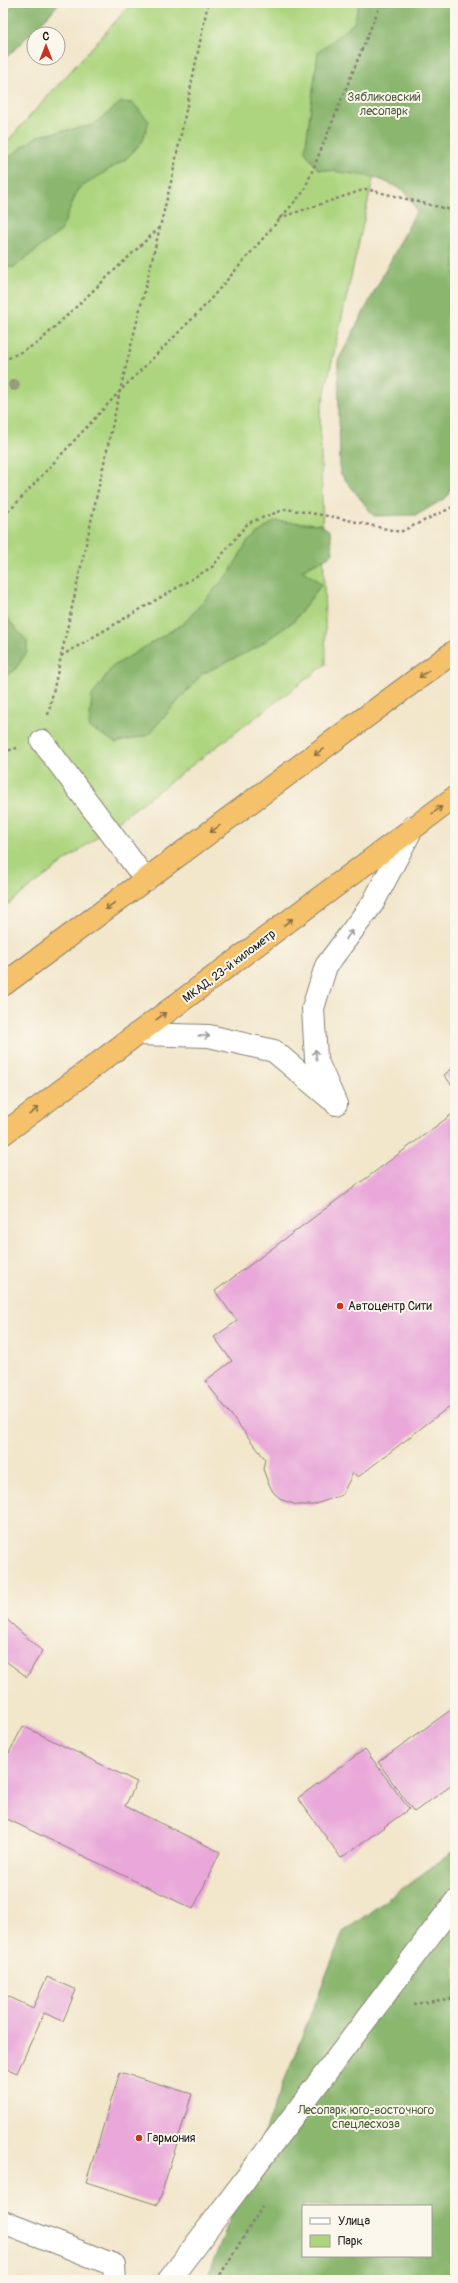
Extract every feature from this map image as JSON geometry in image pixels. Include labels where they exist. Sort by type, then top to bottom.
[{"type":"highway","points":[[3,985],[455,651]]},
{"type":"highway","name":"МКАД, 23-й километр","points":[[3,1134],[455,797]]},
{"type":"lane","points":[[42,741],[146,880]]},
{"type":"lane","points":[[137,1034],[209,1036],[274,1051],[336,1104],[316,1059],[313,1008],[326,966],[373,903],[413,827]]},
{"type":"lane","points":[[169,2280],[455,1902]]},
{"type":"lane","points":[[3,2222],[114,2265],[115,2280]]},
{"type":"path","points":[[3,752],[42,741],[120,391],[160,227],[208,3]]},
{"type":"path","points":[[3,515],[11,509],[120,391],[202,309],[279,218],[304,191],[381,3]]},
{"type":"path","points":[[279,218],[366,189],[455,211]]},
{"type":"path","points":[[3,361],[38,343],[160,227]]},
{"type":"path","points":[[61,657],[212,567],[248,523],[286,510],[339,518],[400,532],[455,506]]},
{"type":"green space","points":[[14,3],[59,3],[38,26],[26,26],[26,38],[3,61],[3,17]]},
{"type":"green space","points":[[132,3],[413,3],[320,414],[326,664],[3,908],[3,146]]},
{"type":"green space","name":"Зябликовский лесопарк","points":[[359,3],[455,3],[455,480],[447,497],[417,515],[374,516],[340,473],[338,361],[417,210],[404,190],[374,177],[318,169],[305,152],[318,52],[354,23]]},
{"type":"green space","points":[[121,102],[133,103],[149,121],[142,142],[126,159],[78,189],[61,231],[14,267],[3,268],[3,161],[38,136],[93,125]]},
{"type":"green space","points":[[274,521],[320,524],[330,531],[333,554],[302,570],[322,584],[294,621],[256,648],[202,674],[148,735],[116,743],[89,727],[92,696],[112,667],[184,623],[230,572],[247,542]]},
{"type":"green space","points":[[3,614],[27,641],[27,652],[14,671],[3,677]]},
{"type":"green space","name":"Лесопарк юго-восточного спецлесхоза","points":[[455,1850],[455,2280],[206,2280],[343,1932]]},
{"type":"building","points":[[455,1066],[455,1089],[444,1075]]},
{"type":"building","name":"Автоцентр Сити","points":[[455,1112],[455,1402],[358,1477],[353,1473],[342,1495],[313,1505],[297,1505],[282,1500],[273,1492],[267,1480],[263,1469],[265,1459],[205,1381],[232,1361],[214,1337],[237,1321],[215,1291]]},
{"type":"building","points":[[3,1616],[42,1651],[27,1677],[3,1659]]},
{"type":"building","points":[[455,1707],[455,1783],[414,1812],[378,1762]]},
{"type":"building","points":[[23,1726],[137,1782],[125,1806],[220,1852],[193,1909],[3,1817],[3,1750],[9,1753]]},
{"type":"building","points":[[365,1749],[409,1809],[341,1858],[298,1798]]},
{"type":"building","points":[[47,1977],[76,1990],[63,2021],[44,2013],[17,2073],[3,2067],[3,1994],[33,2008]]},
{"type":"building","name":"Гармония","points":[[120,2072],[192,2094],[158,2205],[86,2182]]},
{"type":"place","name":"Автоцентр Сити","points":[[340,1306]]},
{"type":"place","name":"Гармония","points":[[139,2138]]}]
